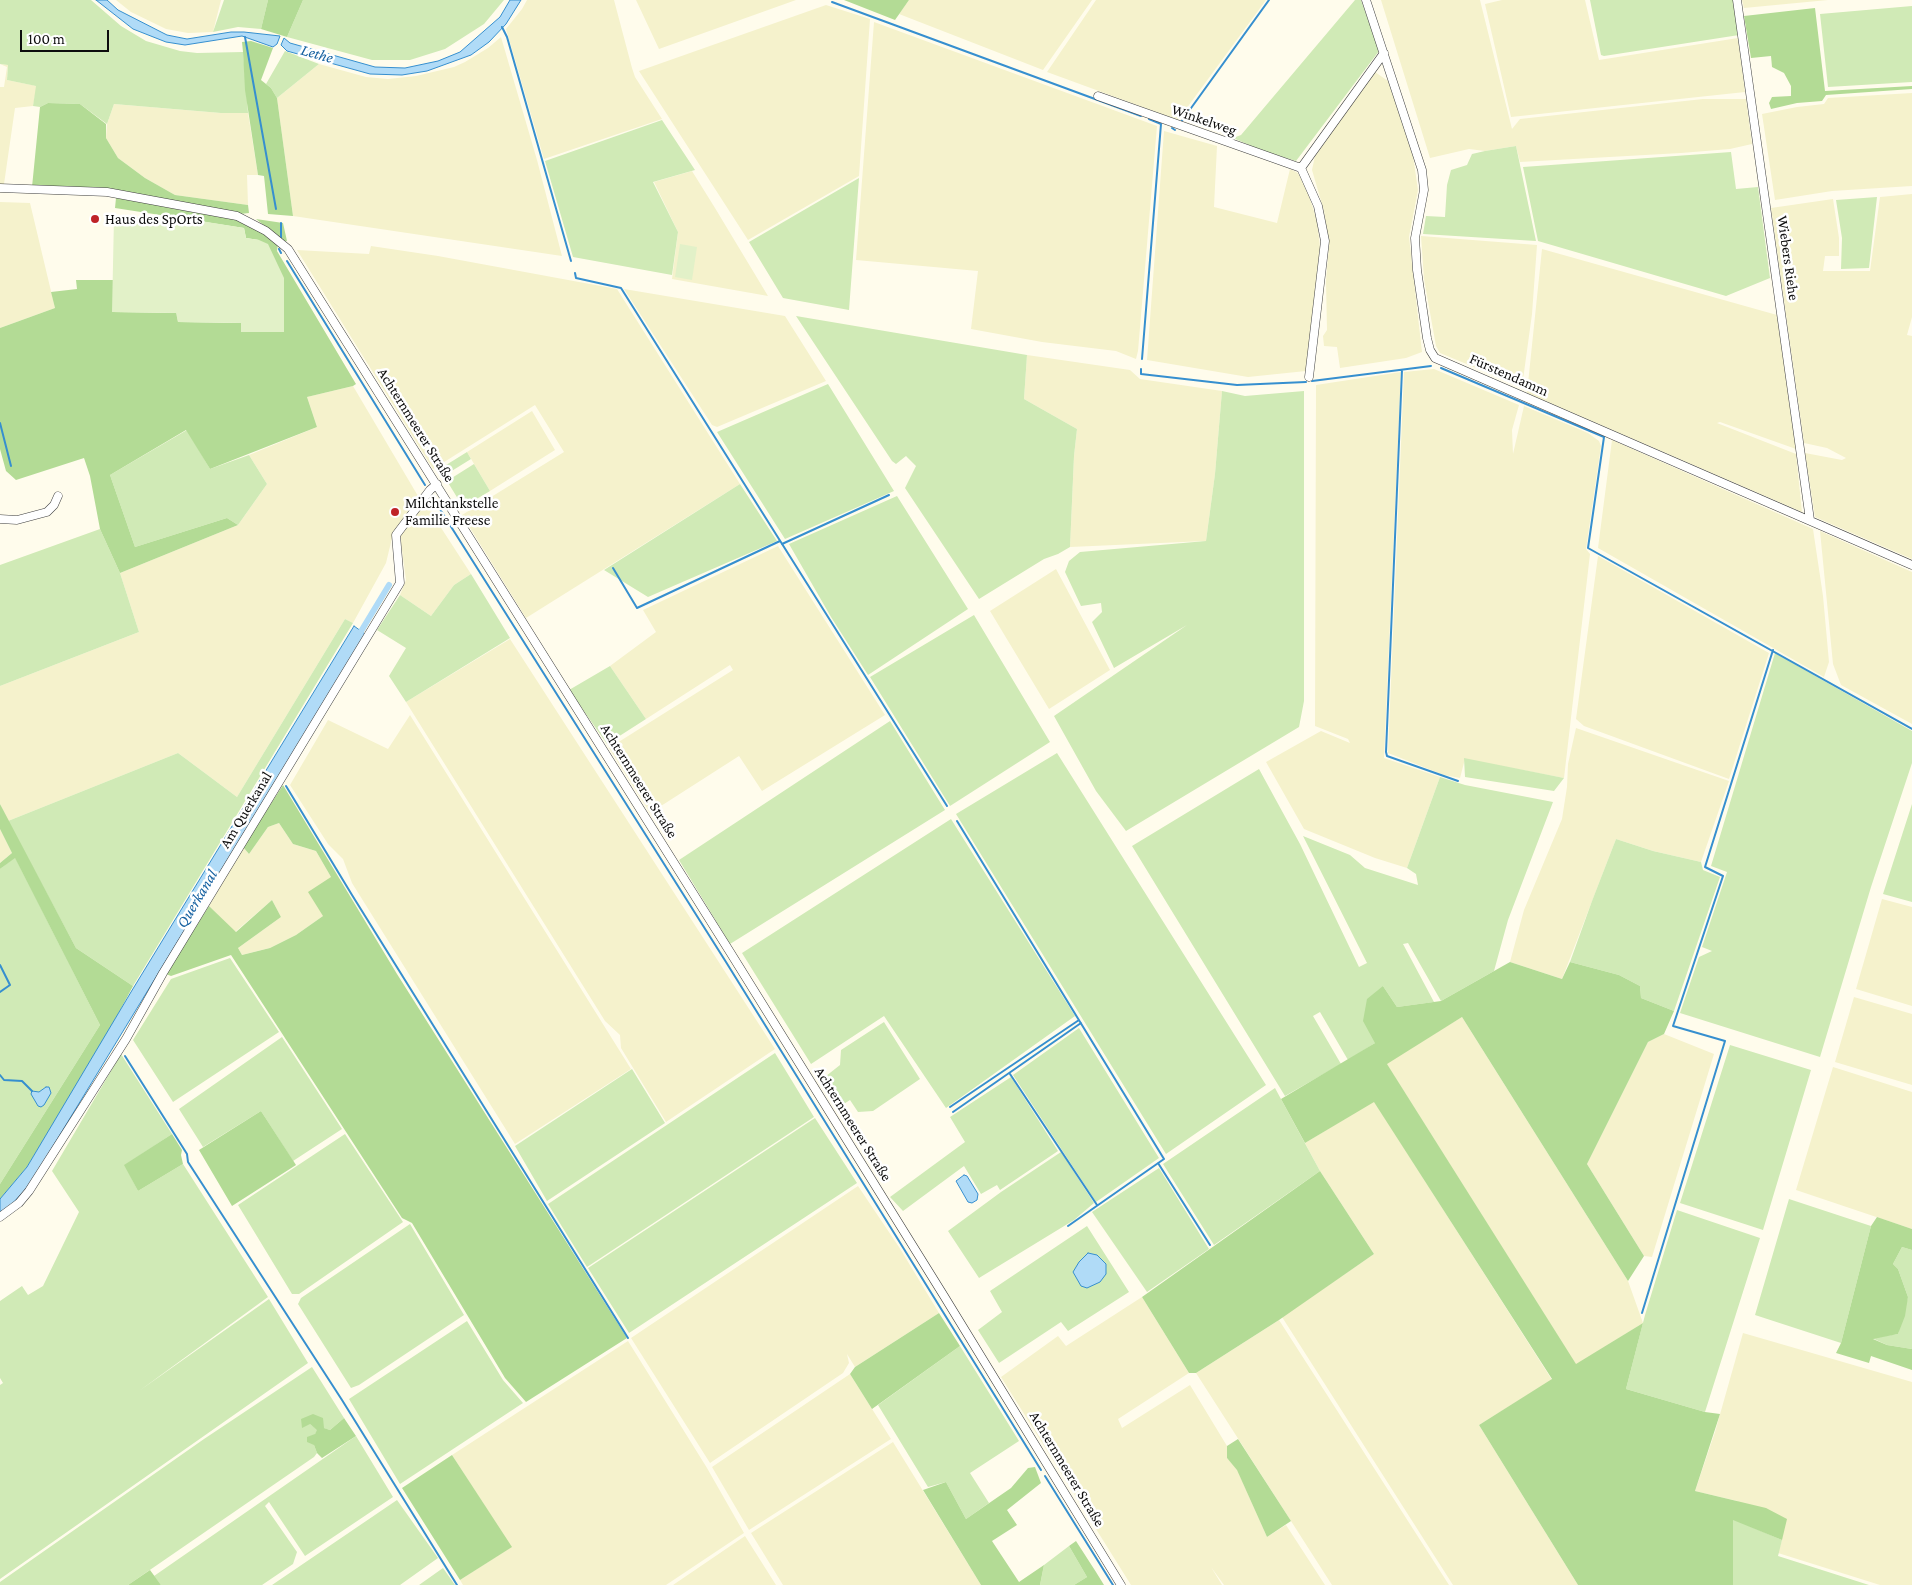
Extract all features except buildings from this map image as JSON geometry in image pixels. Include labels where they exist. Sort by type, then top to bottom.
[{"type":"street","name":"Fürstendamm","points":[[1366,0],[1422,170],[1424,190],[1415,238],[1416,270],[1427,338],[1430,350],[1435,358],[1912,565]]},
{"type":"street","name":"Wiebers Riehe","points":[[1737,0],[1810,520]]},
{"type":"street","points":[[1309,377],[1325,241],[1318,206],[1301,168],[1384,53]]},
{"type":"street","name":"Winkelweg","points":[[1098,96],[1301,168]]},
{"type":"street","name":"Achternmeerer Straße","points":[[0,188],[106,192],[237,216],[266,231],[288,250],[437,484],[944,1296],[1121,1585]]},
{"type":"street","name":"Am Querkanal","points":[[0,1217],[19,1203],[29,1191],[126,1040],[163,973],[400,582],[396,535],[430,490],[437,484]]},
{"type":"street","points":[[0,520],[17,520],[47,512],[54,505],[58,496]]},
{"type":"shaded area","points":[[116,0],[221,0],[213,32],[188,33],[166,29],[131,12]]},
{"type":"shaded area","points":[[527,0],[614,0],[635,77],[662,119],[544,159],[506,29]]},
{"type":"shaded area","points":[[636,0],[796,0],[659,49]]},
{"type":"shaded area","points":[[909,0],[1092,0],[1043,70],[899,14]]},
{"type":"shaded area","points":[[1096,0],[1266,0],[1178,120],[1047,72]]},
{"type":"shaded area","points":[[1381,0],[1480,0],[1512,129],[1520,119],[1703,99],[1746,99],[1752,144],[1730,149],[1681,153],[1520,162],[1516,146],[1485,151],[1469,149],[1430,158]]},
{"type":"shaded area","points":[[1502,0],[1585,0],[1599,60],[1738,38],[1745,92],[1511,117],[1485,4]]},
{"type":"shaded area","points":[[1742,0],[1828,0],[1744,8]]},
{"type":"shaded area","points":[[826,5],[870,19],[859,176],[748,240],[639,71]]},
{"type":"shaded area","points":[[874,22],[1157,126],[1136,359],[1116,351],[1042,342],[971,329],[978,271],[856,260]]},
{"type":"shaded area","points":[[501,37],[537,160],[562,256],[293,216],[277,98],[319,64],[366,77],[388,79],[416,76],[454,67],[465,62],[488,48]]},
{"type":"shaded area","points":[[0,64],[8,65],[7,80],[37,86],[33,106],[15,108],[4,184],[0,184],[0,87],[4,87],[7,67]]},
{"type":"shaded area","points":[[1375,72],[1388,81],[1413,156],[1418,190],[1409,237],[1422,352],[1406,358],[1340,368],[1337,347],[1324,346],[1323,336],[1327,330],[1326,281],[1329,245],[1324,211],[1312,170],[1315,156]]},
{"type":"shaded area","points":[[1912,93],[1912,186],[1832,191],[1775,200],[1762,114],[1824,104],[1828,98]]},
{"type":"shaded area","points":[[114,104],[221,113],[248,113],[258,175],[247,175],[248,205],[175,195],[145,178],[118,158],[106,138],[107,124]]},
{"type":"shaded area","points":[[1164,131],[1217,146],[1214,207],[1277,223],[1290,169],[1298,173],[1309,196],[1317,221],[1320,247],[1306,371],[1248,377],[1147,360]]},
{"type":"shaded area","points":[[692,171],[768,296],[672,279],[678,232],[654,182]]},
{"type":"shaded area","points":[[1912,194],[1912,317],[1907,335],[1912,336],[1912,559],[1815,517],[1805,453],[1842,460],[1846,458],[1827,448],[1804,443],[1771,208],[1833,199],[1839,238],[1839,256],[1825,256],[1823,271],[1870,271],[1880,197]]},
{"type":"shaded area","points":[[0,202],[30,203],[55,308],[0,328]]},
{"type":"shaded area","points":[[1421,236],[1537,245],[1532,314],[1522,387],[1440,353],[1436,346],[1424,279]]},
{"type":"shaded area","points":[[371,246],[438,256],[617,289],[740,484],[526,618],[462,515],[564,452],[535,405],[433,469],[297,250],[369,254]]},
{"type":"shaded area","points":[[1542,249],[1777,315],[1796,449],[1720,422],[1717,423],[1796,454],[1802,512],[1527,393]]},
{"type":"shaded area","points":[[624,289],[785,316],[826,381],[717,427],[712,425]]},
{"type":"shaded area","points":[[1027,355],[1130,370],[1140,379],[1222,391],[1215,474],[1206,541],[1070,547],[1077,429],[1024,399]]},
{"type":"shaded area","points":[[1434,369],[1519,405],[1512,430],[1513,454],[1524,406],[1588,433],[1599,441],[1601,446],[1586,549],[1590,554],[1564,778],[1465,759],[1460,778],[1444,775],[1388,753],[1404,372]]},
{"type":"shaded area","points":[[1401,372],[1384,758],[1440,777],[1407,868],[1375,858],[1304,829],[1266,762],[1321,731],[1350,743],[1348,739],[1315,726],[1316,385]]},
{"type":"shaded area","points":[[353,386],[418,496],[393,534],[386,563],[353,623],[345,619],[237,797],[178,753],[8,821],[0,804],[0,686],[139,632],[120,573],[238,525],[267,484],[249,455],[317,427],[307,397]]},
{"type":"shaded area","points":[[532,411],[555,450],[490,491],[467,452]]},
{"type":"shaded area","points":[[1612,440],[1813,529],[1823,596],[1829,662],[1824,677],[1598,548]]},
{"type":"shaded area","points":[[425,503],[471,574],[454,585],[431,616],[400,595],[406,580],[400,535]]},
{"type":"shaded area","points":[[1820,531],[1912,572],[1912,724],[1841,685],[1833,664]]},
{"type":"shaded area","points":[[778,546],[885,715],[762,791],[739,756],[650,813],[609,748],[733,670],[730,665],[646,719],[610,666],[656,632],[643,610]]},
{"type":"shaded area","points":[[1598,556],[1769,653],[1729,779],[1584,726],[1576,719]]},
{"type":"shaded area","points":[[1056,569],[1110,670],[1049,709],[990,611]]},
{"type":"shaded area","points":[[510,639],[775,1049],[666,1122],[621,1048],[620,1035],[605,1021],[406,702]]},
{"type":"shaded area","points":[[410,715],[631,1069],[515,1144],[352,883],[343,859],[328,844],[290,785],[328,720],[388,749]]},
{"type":"shaded area","points":[[1576,728],[1729,781],[1701,862],[1653,851],[1616,839],[1562,979],[1510,962],[1524,910],[1562,819],[1567,787],[1568,764]]},
{"type":"shaded area","points":[[279,823],[293,844],[316,851],[331,877],[323,916],[296,935],[270,948],[242,955],[238,948],[281,917],[272,900],[235,932],[209,906],[243,847],[249,854],[268,827]]},
{"type":"shaded area","points":[[0,829],[12,853],[0,863]]},
{"type":"shaded area","points":[[1882,899],[1912,907],[1912,1006],[1856,989]]},
{"type":"shaded area","points":[[1854,997],[1912,1014],[1912,1085],[1835,1062]]},
{"type":"shaded area","points":[[1462,1017],[1628,1281],[1643,1323],[1576,1365],[1386,1063]]},
{"type":"shaded area","points":[[1664,1034],[1714,1054],[1652,1257],[1644,1256],[1587,1164],[1648,1042]]},
{"type":"shaded area","points":[[1833,1067],[1912,1092],[1912,1229],[1796,1190]]},
{"type":"shaded area","points":[[1374,1101],[1552,1380],[1479,1425],[1578,1585],[1453,1585],[1282,1317],[1374,1254],[1320,1171],[1305,1143]]},
{"type":"shaded area","points":[[858,1186],[899,1247],[939,1313],[855,1367],[847,1354],[849,1363],[843,1373],[710,1463],[631,1338]]},
{"type":"shaded area","points":[[1142,1297],[1189,1373],[1118,1419],[1122,1428],[1190,1385],[1227,1446],[1227,1458],[1237,1469],[1267,1537],[1286,1525],[1325,1585],[1224,1585],[1211,1567],[1222,1585],[1131,1585],[1001,1377],[1058,1336],[1066,1346]]},
{"type":"shaded area","points":[[1279,1320],[1449,1585],[1332,1585],[1196,1373]]},
{"type":"shaded area","points":[[1743,1333],[1912,1382],[1912,1585],[1880,1585],[1778,1553],[1782,1540],[1737,1501],[1695,1491],[1715,1432]]},
{"type":"shaded area","points":[[628,1341],[707,1468],[744,1533],[666,1585],[463,1585],[460,1580],[511,1547],[452,1455]]},
{"type":"shaded area","points":[[850,1374],[891,1439],[749,1530],[712,1467]]},
{"type":"shaded area","points":[[893,1442],[981,1585],[783,1585],[751,1533]]},
{"type":"shaded area","points":[[745,1536],[776,1585],[673,1585]]},
{"type":"green space","points":[[0,0],[91,0],[121,26],[146,41],[180,51],[197,53],[243,52],[248,113],[221,113],[114,104],[107,124],[80,104],[48,103],[40,107],[33,106],[36,86],[7,80],[8,65],[0,64]]},
{"type":"green space","points":[[224,0],[268,0],[261,29],[238,27],[213,32]]},
{"type":"green space","points":[[268,0],[303,0],[287,37],[261,29]]},
{"type":"green space","points":[[303,0],[504,0],[484,24],[445,49],[410,60],[372,60],[287,37]]},
{"type":"green space","points":[[844,0],[909,0],[895,20]]},
{"type":"green space","points":[[1355,0],[1361,0],[1379,51],[1296,161],[1263,151],[1233,138],[1241,135]]},
{"type":"green space","points":[[1590,0],[1734,0],[1739,35],[1604,56],[1601,55]]},
{"type":"green space","points":[[1912,6],[1912,82],[1828,87],[1820,14]]},
{"type":"green space","points":[[1815,8],[1825,91],[1912,86],[1912,89],[1826,95],[1822,101],[1797,103],[1771,109],[1769,103],[1772,97],[1791,96],[1791,86],[1784,73],[1772,67],[1771,56],[1751,58],[1744,16]]},
{"type":"green space","points":[[251,41],[273,48],[261,80],[271,88],[277,98],[293,216],[268,214],[264,176],[258,175],[245,90],[242,42]]},
{"type":"green space","points":[[285,51],[319,64],[277,98],[266,84]]},
{"type":"green space","points":[[48,103],[80,104],[106,124],[106,138],[118,158],[145,178],[175,195],[248,205],[249,213],[240,214],[107,189],[32,187],[40,107]]},
{"type":"green space","points":[[662,120],[695,170],[653,182],[678,232],[672,275],[573,257],[545,161]]},
{"type":"green space","points":[[1516,146],[1536,241],[1423,234],[1426,216],[1445,217],[1447,185],[1451,170],[1467,165],[1472,154]]},
{"type":"green space","points":[[1731,152],[1736,189],[1758,187],[1770,278],[1726,296],[1538,241],[1523,167]]},
{"type":"green space","points":[[859,178],[849,310],[783,298],[749,242]]},
{"type":"green space","points":[[1877,197],[1869,268],[1841,269],[1842,238],[1836,200]]},
{"type":"green space","points":[[116,198],[238,218],[265,233],[278,244],[277,251],[356,384],[307,397],[317,427],[210,469],[186,430],[110,475],[135,547],[227,518],[238,525],[120,573],[100,529],[90,476],[84,458],[16,480],[6,471],[0,449],[0,328],[55,308],[51,292],[77,289],[76,280],[114,280],[113,312],[177,313],[178,322],[241,323],[241,332],[259,240],[246,238],[244,228],[115,208]]},
{"type":"green space","points":[[114,217],[176,217],[244,228],[246,238],[268,244],[284,278],[284,332],[241,332],[241,323],[178,322],[176,313],[112,312]]},
{"type":"green space","points":[[256,219],[283,223],[287,241],[283,241]]},
{"type":"green space","points":[[680,244],[697,247],[692,280],[675,277]]},
{"type":"green space","points":[[796,316],[1027,355],[1024,399],[1077,429],[1070,547],[1044,559],[979,599],[905,488],[916,466],[906,456],[896,464],[892,461]]},
{"type":"green space","points":[[828,384],[894,491],[785,539],[717,432]]},
{"type":"green space","points":[[1222,391],[1245,396],[1304,391],[1304,701],[1299,727],[1126,831],[1096,791],[1054,716],[1187,625],[1114,668],[1092,622],[1102,612],[1101,603],[1081,606],[1065,572],[1069,561],[1080,552],[1206,541],[1215,474]]},
{"type":"green space","points":[[187,430],[210,469],[249,455],[267,484],[238,525],[227,518],[135,547],[110,475]]},
{"type":"green space","points":[[467,452],[471,459],[442,477],[438,470]]},
{"type":"green space","points":[[474,464],[490,491],[463,507],[447,481]]},
{"type":"green space","points":[[740,484],[777,541],[648,597],[604,570]]},
{"type":"green space","points":[[897,496],[968,609],[868,675],[831,617],[789,544]]},
{"type":"green space","points":[[100,529],[120,573],[139,632],[0,686],[0,565]]},
{"type":"green space","points":[[471,574],[510,638],[406,702],[389,676],[406,648],[377,630],[400,595],[431,616],[454,585]]},
{"type":"green space","points":[[974,615],[1050,742],[950,806],[870,677]]},
{"type":"green space","points":[[345,619],[353,623],[133,986],[76,948],[8,821],[178,753],[237,797]]},
{"type":"green space","points":[[1775,653],[1912,731],[1912,763],[1871,887],[1820,1057],[1680,1013],[1699,957],[1712,951],[1702,947],[1727,872],[1711,866]]},
{"type":"green space","points":[[610,666],[646,719],[607,744],[569,690]]},
{"type":"green space","points":[[890,721],[945,810],[730,944],[679,860]]},
{"type":"green space","points":[[1057,753],[1266,1085],[1166,1154],[956,814]]},
{"type":"green space","points":[[1464,758],[1564,778],[1554,791],[1465,777]]},
{"type":"green space","points":[[1259,769],[1300,844],[1359,967],[1367,963],[1303,836],[1350,855],[1365,868],[1418,885],[1416,874],[1407,868],[1440,777],[1465,785],[1553,802],[1508,920],[1494,971],[1441,1001],[1408,943],[1403,944],[1434,1002],[1397,1007],[1383,986],[1375,1043],[1348,1060],[1320,1012],[1313,1016],[1341,1064],[1285,1096],[1132,846]]},
{"type":"green space","points":[[283,785],[397,974],[627,1338],[526,1402],[505,1378],[412,1223],[402,1218],[231,955],[171,976],[166,974],[209,906],[236,932],[272,900],[281,917],[238,948],[242,955],[270,948],[296,935],[323,916],[308,892],[331,877],[316,851],[293,844],[279,823],[268,827],[249,854],[243,847]]},
{"type":"green space","points":[[0,804],[76,948],[133,986],[108,1033],[27,1167],[0,1199],[0,1184],[100,1025],[15,858],[0,869],[0,863],[12,853],[0,829]]},
{"type":"green space","points":[[1912,804],[1912,902],[1883,894]]},
{"type":"green space","points":[[951,819],[1075,1016],[946,1108],[884,1016],[811,1064],[742,953]]},
{"type":"green space","points":[[1616,839],[1653,851],[1701,862],[1703,870],[1720,877],[1674,1011],[1641,998],[1640,986],[1619,975],[1570,962]]},
{"type":"green space","points":[[15,857],[100,1025],[0,1184],[0,869]]},
{"type":"green space","points":[[230,958],[279,1032],[173,1102],[133,1040],[171,979]]},
{"type":"green space","points":[[1510,962],[1562,979],[1570,962],[1619,975],[1640,986],[1641,998],[1674,1011],[1664,1034],[1648,1042],[1587,1164],[1644,1256],[1628,1281],[1462,1017],[1387,1064],[1576,1364],[1643,1323],[1626,1389],[1705,1412],[1720,1414],[1695,1491],[1766,1508],[1787,1519],[1782,1540],[1733,1520],[1733,1585],[1578,1585],[1479,1425],[1552,1379],[1374,1102],[1305,1143],[1281,1099],[1375,1043],[1363,1021],[1367,999],[1383,986],[1397,1007],[1441,1001]]},
{"type":"green space","points":[[884,1022],[920,1079],[873,1111],[858,1112],[850,1100],[839,1107],[821,1080],[840,1065],[841,1050]]},
{"type":"green space","points":[[1079,1028],[1159,1158],[1096,1202],[1013,1075]]},
{"type":"green space","points":[[282,1037],[342,1129],[293,1161],[261,1111],[203,1147],[179,1109]]},
{"type":"green space","points":[[1730,1045],[1811,1070],[1763,1230],[1680,1203]]},
{"type":"green space","points":[[775,1053],[814,1117],[587,1267],[548,1204]]},
{"type":"green space","points":[[121,1054],[172,1134],[125,1165],[138,1191],[183,1164],[268,1297],[139,1391],[269,1299],[308,1363],[0,1579],[0,1385],[3,1383],[0,1378],[0,1301],[22,1286],[28,1295],[43,1286],[79,1212],[52,1171]]},
{"type":"green space","points":[[632,1069],[665,1123],[547,1201],[515,1146]]},
{"type":"green space","points":[[1011,1077],[1058,1151],[1000,1190],[997,1185],[981,1194],[964,1166],[903,1211],[890,1197],[965,1142],[950,1117]]},
{"type":"green space","points":[[1275,1088],[1320,1171],[1214,1245],[1163,1164]]},
{"type":"green space","points":[[261,1111],[296,1165],[232,1206],[199,1150]]},
{"type":"green space","points":[[815,1118],[857,1183],[629,1333],[588,1268]]},
{"type":"green space","points":[[172,1134],[182,1150],[183,1164],[138,1191],[124,1165]]},
{"type":"green space","points":[[345,1134],[403,1222],[299,1294],[292,1294],[238,1205]]},
{"type":"green space","points":[[1061,1152],[1094,1203],[1074,1220],[979,1278],[948,1231],[1001,1192]]},
{"type":"green space","points":[[1159,1168],[1209,1249],[1147,1292],[1092,1212]]},
{"type":"green space","points":[[1320,1171],[1374,1254],[1279,1320],[1196,1373],[1189,1373],[1142,1297]]},
{"type":"green space","points":[[1789,1199],[1871,1226],[1841,1343],[1755,1315]]},
{"type":"green space","points":[[1677,1210],[1760,1238],[1705,1412],[1626,1389],[1645,1315]]},
{"type":"green space","points":[[1877,1217],[1912,1229],[1912,1250],[1902,1247],[1893,1264],[1898,1269],[1908,1297],[1905,1316],[1898,1334],[1873,1339],[1887,1345],[1912,1349],[1912,1370],[1871,1356],[1869,1363],[1836,1353],[1841,1343],[1871,1226]]},
{"type":"green space","points":[[410,1224],[464,1315],[359,1385],[351,1388],[298,1304],[301,1298]]},
{"type":"green space","points":[[1087,1226],[1129,1292],[1068,1331],[1061,1322],[999,1363],[978,1330],[1002,1312],[990,1291]]},
{"type":"green space","points":[[1902,1247],[1912,1250],[1912,1349],[1887,1345],[1872,1338],[1898,1334],[1908,1297],[1898,1269],[1893,1264]]},
{"type":"green space","points":[[939,1313],[960,1346],[872,1409],[850,1374],[855,1367]]},
{"type":"green space","points":[[467,1321],[503,1380],[523,1403],[400,1484],[349,1399]]},
{"type":"green space","points":[[960,1346],[1019,1441],[970,1473],[989,1503],[966,1519],[946,1482],[928,1487],[878,1405]]},
{"type":"green space","points":[[312,1367],[344,1418],[330,1430],[310,1424],[318,1430],[315,1434],[314,1445],[317,1453],[314,1457],[128,1585],[0,1585],[0,1582],[204,1439]]},
{"type":"green space","points":[[313,1414],[323,1418],[324,1428],[330,1430],[344,1418],[356,1436],[322,1458],[317,1453],[314,1445],[307,1442],[307,1437],[315,1434],[317,1430],[310,1424],[302,1428],[301,1419]]},
{"type":"green space","points":[[356,1436],[393,1497],[305,1556],[269,1502],[265,1506],[297,1552],[293,1564],[262,1585],[161,1585],[154,1576]]},
{"type":"green space","points":[[1238,1439],[1291,1521],[1267,1537],[1237,1470],[1227,1458],[1227,1446]]},
{"type":"green space","points":[[452,1455],[512,1547],[460,1580],[402,1488]]},
{"type":"green space","points":[[1035,1467],[1041,1483],[1007,1510],[1017,1525],[992,1541],[1019,1582],[1044,1565],[1040,1585],[981,1585],[923,1490],[946,1482],[966,1519],[1011,1488],[1028,1468]]},
{"type":"green space","points":[[397,1500],[438,1558],[400,1585],[272,1585]]},
{"type":"green space","points":[[1733,1519],[1782,1540],[1778,1556],[1869,1585],[1733,1585]]},
{"type":"green space","points":[[1076,1541],[1104,1585],[1074,1585],[1087,1577],[1069,1546]]},
{"type":"green space","points":[[1069,1546],[1087,1577],[1074,1585],[1040,1585],[1044,1565]]},
{"type":"green space","points":[[443,1568],[455,1585],[419,1585]]},
{"type":"green space","points":[[150,1570],[161,1585],[128,1585]]},
{"type":"water","points":[[96,0],[107,0],[118,10],[167,35],[187,39],[231,32],[280,36],[277,44],[273,47],[242,36],[185,45],[166,42],[133,29]]},
{"type":"water","name":"Lethe","points":[[510,0],[521,0],[506,24],[489,42],[471,55],[427,71],[402,75],[370,74],[287,51],[281,45],[284,38],[290,43],[375,67],[405,68],[438,61],[460,52],[500,17]]},
{"type":"water","points":[[354,626],[365,634],[36,1174],[11,1205],[0,1212],[0,1199],[27,1167],[131,992]]},
{"type":"water","points":[[49,1087],[51,1093],[44,1105],[38,1106],[31,1094],[32,1091],[39,1092]]},
{"type":"water","points":[[964,1175],[967,1176],[978,1194],[977,1200],[972,1203],[968,1202],[956,1181]]},
{"type":"water","points":[[1088,1253],[1097,1255],[1106,1264],[1106,1274],[1100,1282],[1087,1288],[1081,1286],[1073,1272]]},
{"type":"waterway","points":[[1181,122],[1269,0]]},
{"type":"waterway","points":[[832,2],[1141,116]]},
{"type":"waterway","points":[[502,27],[507,37],[571,261]]},
{"type":"waterway","points":[[245,37],[276,209]]},
{"type":"waterway","points":[[1142,359],[1161,124],[1149,119]]},
{"type":"waterway","points":[[281,223],[281,238]]},
{"type":"waterway","points":[[279,249],[281,253]]},
{"type":"waterway","points":[[287,261],[425,485]]},
{"type":"waterway","points":[[575,273],[576,278],[621,288],[947,806]]},
{"type":"waterway","points":[[1312,381],[1431,366]]},
{"type":"waterway","points":[[1441,368],[1604,437],[1588,548],[1912,729]]},
{"type":"waterway","points":[[1141,369],[1141,374],[1237,385],[1306,382]]},
{"type":"waterway","points":[[1402,370],[1386,752],[1387,756],[1458,781]]},
{"type":"waterway","points":[[0,423],[11,466]]},
{"type":"waterway","points":[[431,495],[726,962],[1041,1470]]},
{"type":"waterway","points":[[782,544],[889,495]]},
{"type":"waterway","points":[[613,568],[637,608],[780,541]]},
{"type":"waterway","name":"Querkanal","points":[[357,638],[389,585]]},
{"type":"waterway","points":[[1642,1313],[1725,1041],[1673,1026],[1723,876],[1705,867],[1773,650]]},
{"type":"waterway","points":[[286,786],[628,1338]]},
{"type":"waterway","points":[[957,821],[1164,1159],[1068,1226]]},
{"type":"waterway","points":[[0,965],[10,985],[0,992]]},
{"type":"waterway","points":[[950,1107],[1079,1020]]},
{"type":"waterway","points":[[953,1112],[1081,1023]]},
{"type":"waterway","points":[[125,1056],[187,1154],[188,1162],[342,1400],[457,1585]]},
{"type":"waterway","points":[[1010,1074],[1097,1205]]},
{"type":"waterway","points":[[0,1075],[4,1080],[22,1081],[32,1091]]},
{"type":"waterway","points":[[1158,1163],[1210,1245]]},
{"type":"waterway","points":[[1045,1476],[1113,1585]]},
{"type":"place","name":"Haus des SpOrts","points":[[95,219]]},
{"type":"place","name":"Milchtankstelle Familie Freese","points":[[395,512]]}]
